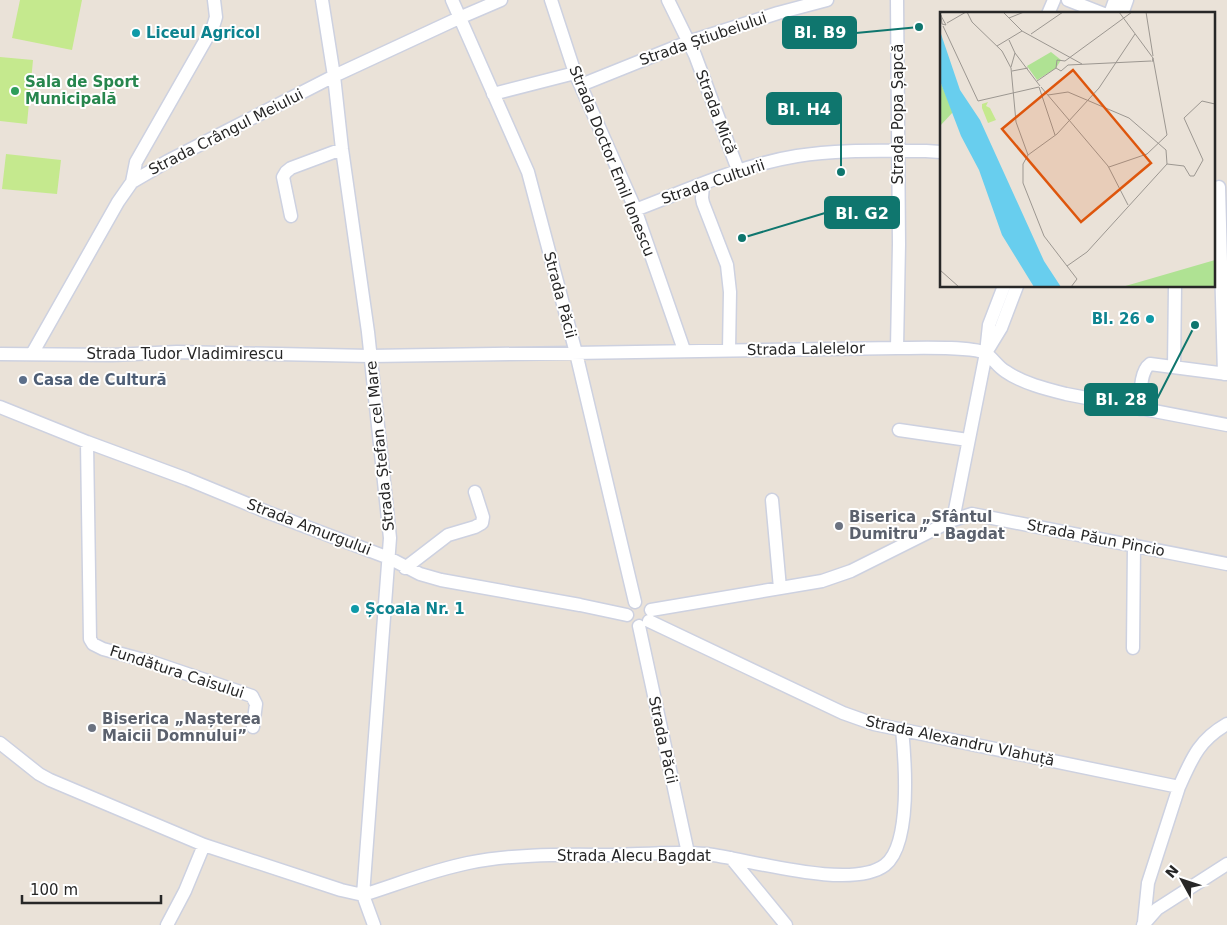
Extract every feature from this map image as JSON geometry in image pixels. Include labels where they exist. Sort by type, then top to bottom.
[{"type":"street","points":[[132,182],[136,162],[213,27],[216,17],[214,0]]},
{"type":"street","name":"Strada Ștefan cel Mare","points":[[322,0],[368,332],[390,538],[364,895]]},
{"type":"street","name":"Strada Păcii","points":[[452,0],[528,172],[576,353],[635,602]]},
{"type":"street","name":"Strada Crângul Meiului","points":[[32,354],[118,202],[132,182],[334,76],[501,0]]},
{"type":"street","name":"Strada Doctor Emil Ionescu","points":[[551,0],[578,79],[635,210],[684,350]]},
{"type":"street","name":"Strada Mică","points":[[668,0],[695,54],[738,170]]},
{"type":"street","name":"Strada Știubeiului","points":[[494,94],[578,79],[778,13],[827,0]]},
{"type":"street","name":"Strada Popa Șapcă","points":[[897,0],[899,244],[897,348]]},
{"type":"street","points":[[1049,12],[1054,0]]},
{"type":"street","points":[[1068,0],[1099,12]]},
{"type":"street","points":[[1111,12],[1115,0]]},
{"type":"street","points":[[1123,12],[1127,0]]},
{"type":"street","points":[[291,216],[283,177],[286,172],[291,168],[342,149]]},
{"type":"street","name":"Strada Culturii","points":[[635,210],[738,170],[795,156],[898,151],[940,152]]},
{"type":"street","points":[[703,184],[703,203],[724,254],[729,277],[729,350]]},
{"type":"street","points":[[1140,409],[1143,378],[1146,366],[1150,364],[1226,374],[1220,187]]},
{"type":"street","points":[[953,520],[986,354],[989,325],[1003,288]]},
{"type":"street","points":[[986,354],[1001,328],[1016,288]]},
{"type":"street","points":[[1174,367],[1175,288]]},
{"type":"street","name":"Strada Lalelelor","points":[[370,356],[897,348],[967,350],[986,354]]},
{"type":"street","name":"Strada Tudor Vladimirescu","points":[[0,354],[112,355],[178,352],[370,356]]},
{"type":"street","points":[[986,354],[1011,375],[1046,389],[1227,425]]},
{"type":"street","name":"Strada Amurgului","points":[[0,406],[87,442],[170,472],[267,512],[389,558],[405,568],[420,574],[441,580],[626,615]]},
{"type":"street","points":[[900,430],[968,440]]},
{"type":"street","name":"Fundătura Caisului","points":[[87,442],[90,640],[93,644],[103,649],[155,663],[252,696],[256,704],[253,728]]},
{"type":"street","points":[[405,568],[448,534],[475,527],[482,522],[483,517],[475,492]]},
{"type":"street","points":[[772,500],[780,588]]},
{"type":"street","name":"Strada Păun Pincio","points":[[646,619],[780,588],[822,581],[851,571],[968,514],[978,514],[1227,564]]},
{"type":"street","points":[[1133,648],[1134,545]]},
{"type":"street","points":[[635,602],[644,602],[648,605],[646,619],[632,624],[626,615],[628,607],[635,602]]},
{"type":"street","name":"Strada Păcii","points":[[646,619],[688,853]]},
{"type":"street","name":"Strada Alexandru Vlahuță","points":[[646,619],[843,713],[874,724],[1179,787]]},
{"type":"street","points":[[1144,924],[1148,884],[1179,787],[1192,757],[1203,742],[1227,724]]},
{"type":"street","name":"Strada Alecu Bagdat","points":[[364,895],[476,861],[536,856],[688,853],[731,858],[826,875],[862,874],[876,870],[886,864],[896,848],[905,803],[906,770],[902,729]]},
{"type":"street","points":[[0,743],[39,774],[50,780],[204,844],[341,890],[364,895],[374,925]]},
{"type":"street","points":[[167,925],[185,891],[204,844]]},
{"type":"street","points":[[731,858],[786,925]]},
{"type":"street","points":[[1144,924],[1164,904],[1227,864]]},
{"type":"green space","points":[[20,0],[82,0],[72,50],[12,38]]},
{"type":"green space","name":"Sala de Sport Municipală","points":[[0,57],[33,60],[27,124],[0,121]]},
{"type":"green space","points":[[6,154],[61,160],[57,194],[2,189]]},
{"type":"place","name":"Bl. B9","points":[[919,27]]},
{"type":"place","name":"Liceul Agricol","points":[[136,33]]},
{"type":"place","name":"Sala de Sport Municipală","points":[[15,91]]},
{"type":"place","name":"Bl. H4","points":[[841,172]]},
{"type":"place","name":"Bl. G2","points":[[742,238]]},
{"type":"place","name":"Bl. 26","points":[[1150,319]]},
{"type":"place","name":"Bl. 28","points":[[1195,325]]},
{"type":"place","name":"Casa de Cultură","points":[[23,380]]},
{"type":"place","name":"Biserica „Sfântul Dumitru” - Bagdat","points":[[839,526]]},
{"type":"place","name":"Școala Nr. 1","points":[[355,609]]},
{"type":"place","name":"Biserica „Nașterea Maicii Domnului”","points":[[92,728]]}]
